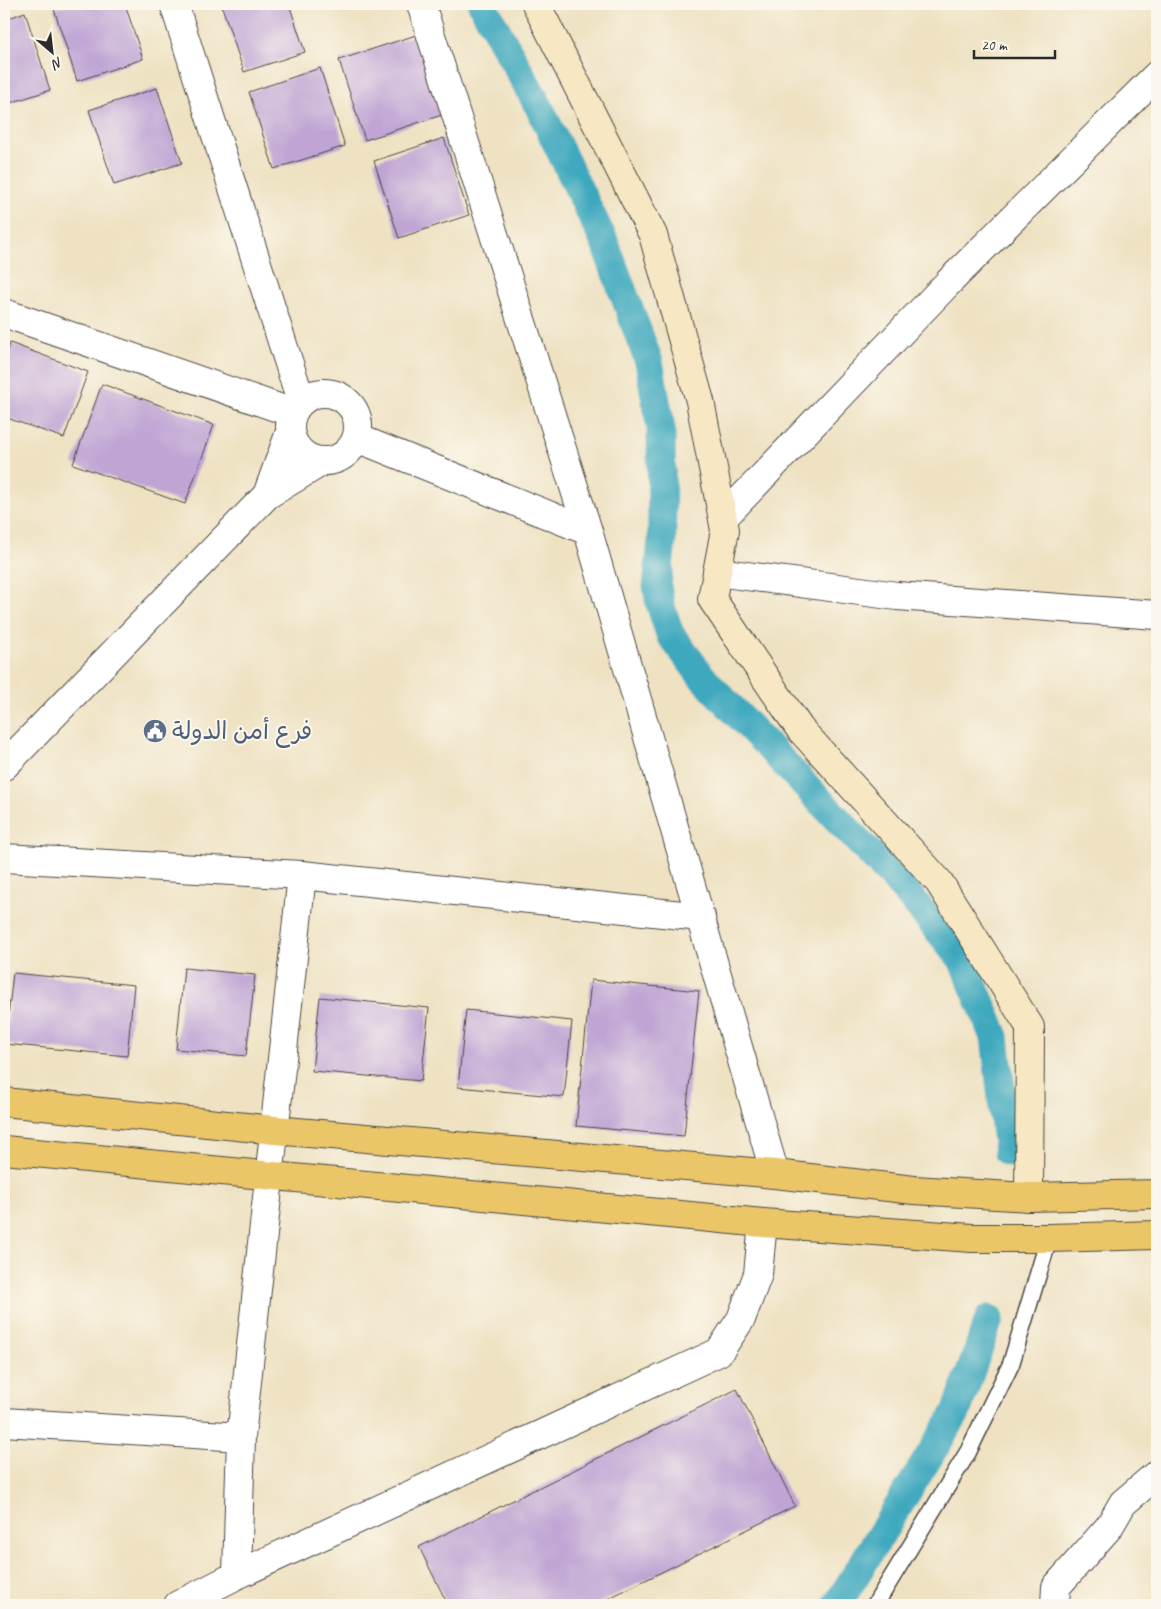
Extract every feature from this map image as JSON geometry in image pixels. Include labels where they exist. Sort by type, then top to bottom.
[{"type":"main road","points":[[4,1102],[275,1130],[775,1174],[914,1190],[1028,1197],[1157,1194]]},
{"type":"main road","points":[[4,1150],[764,1223],[972,1238],[1157,1235]]},
{"type":"street","points":[[174,4],[284,343],[294,415],[294,443],[301,452],[311,458],[323,461]]},
{"type":"street","points":[[422,4],[588,531],[775,1174]]},
{"type":"street","points":[[536,4],[653,235],[700,401],[725,530],[712,599],[800,730],[939,882],[1030,1027],[1028,1197]]},
{"type":"street","points":[[723,518],[948,283],[1157,74]]},
{"type":"street","points":[[4,313],[294,415]]},
{"type":"street","points":[[4,766],[267,495],[323,461],[344,455],[357,438],[359,426],[357,414],[351,404],[342,396],[331,392],[284,343]]},
{"type":"street","points":[[267,495],[294,415],[315,394],[331,392]]},
{"type":"street","points":[[357,438],[588,531]]},
{"type":"street","points":[[717,572],[897,596],[1157,615]]},
{"type":"street","points":[[4,858],[302,875],[701,917]]},
{"type":"street","points":[[237,1575],[241,1437],[271,1175],[302,875]]},
{"type":"street","points":[[178,1605],[237,1575],[719,1352],[741,1319],[758,1274],[764,1223]]},
{"type":"street","points":[[4,1422],[241,1437]]},
{"type":"street","points":[[1055,1605],[1056,1587],[1109,1527],[1123,1503],[1157,1474]]},
{"type":"lane","points":[[875,1605],[968,1452],[1011,1364],[1049,1238]]},
{"type":"building","points":[[71,4],[125,4],[143,59],[77,81],[54,9]]},
{"type":"building","points":[[221,4],[289,4],[305,52],[244,72]]},
{"type":"building","points":[[25,12],[50,90],[4,105],[4,20]]},
{"type":"building","points":[[416,35],[442,115],[365,140],[339,60]]},
{"type":"building","points":[[320,68],[345,146],[274,169],[249,92]]},
{"type":"building","points":[[157,88],[182,163],[114,185],[89,110]]},
{"type":"building","points":[[444,138],[469,215],[399,238],[374,161]]},
{"type":"building","points":[[10,343],[88,372],[64,438],[4,417],[4,361]]},
{"type":"building","points":[[102,384],[214,425],[185,504],[73,464]]},
{"type":"building","points":[[184,968],[255,975],[246,1056],[176,1049]]},
{"type":"building","points":[[13,973],[134,985],[127,1056],[5,1044]]},
{"type":"building","points":[[591,980],[699,991],[684,1136],[576,1126]]},
{"type":"building","points":[[320,997],[429,1008],[421,1081],[312,1071]]},
{"type":"building","points":[[466,1010],[572,1021],[564,1097],[458,1087]]},
{"type":"building","points":[[737,1389],[795,1506],[595,1605],[448,1605],[419,1547]]},
{"type":"waterway","points":[[482,4],[539,107],[604,241],[649,362],[661,428],[662,541],[657,586],[660,604],[670,634],[703,678],[903,888],[962,959],[995,1037],[1008,1152]]},
{"type":"waterway","points":[[837,1605],[956,1413],[989,1319]]},
{"type":"place","name":"فرع أمن الدولة","points":[[155,731]]}]
